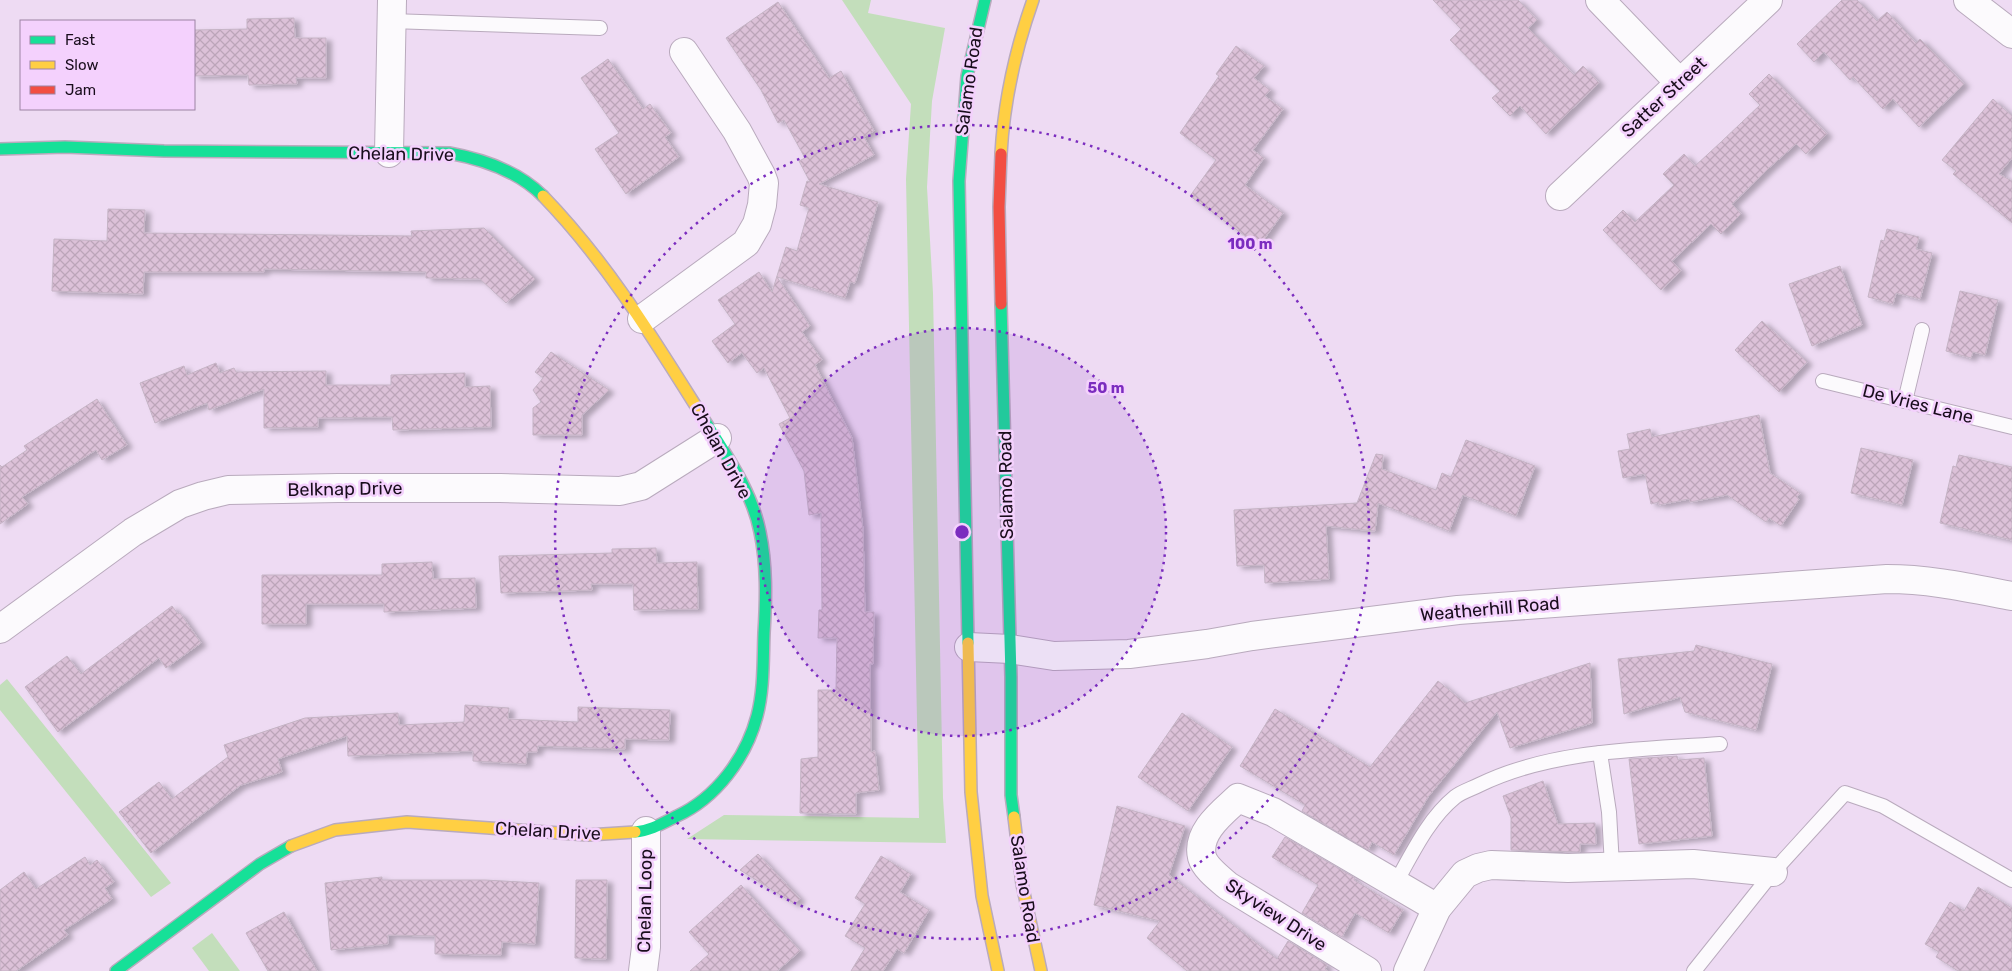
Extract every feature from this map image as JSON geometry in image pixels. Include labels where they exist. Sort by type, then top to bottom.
[{"type":"main road","name":"Salamo Road","points":[[985,0],[977,23],[969,71],[958,176],[973,822],[982,896],[998,971]]},
{"type":"main road","name":"Salamo Road","points":[[1033,0],[1013,62],[1004,115],[1000,180],[1012,795],[1022,884],[1041,971]]},
{"type":"main road","name":"Chelan Drive","points":[[0,149],[65,147],[164,151],[449,153],[479,158],[507,171],[540,193],[572,226],[605,267],[642,319],[717,438],[745,487],[760,531],[766,591],[764,668],[757,716],[732,771],[709,795],[686,812],[646,830],[588,835],[407,822],[335,830],[296,843],[260,864],[116,971]]},
{"type":"street","points":[[1600,0],[1678,82]]},
{"type":"street","name":"Satter Street","points":[[1560,196],[1678,82],[1768,0]]},
{"type":"street","points":[[1968,0],[2012,34]]},
{"type":"street","points":[[389,153],[392,11]]},
{"type":"street","points":[[642,319],[746,243],[757,224],[762,205],[764,183],[761,176],[738,131],[684,52]]},
{"type":"street","name":"Belknap Drive","points":[[0,629],[134,532],[180,504],[203,496],[228,490],[338,488],[491,488],[620,491],[641,486],[717,438]]},
{"type":"street","name":"Weatherhill Road","points":[[969,647],[1010,649],[1054,656],[1130,654],[1252,636],[1458,610],[1887,579],[1917,579],[2012,596]]},
{"type":"street","name":"Skyview Drive","points":[[1366,971],[1228,886],[1211,870],[1202,856],[1204,835],[1238,798],[1273,812],[1437,908]]},
{"type":"street","name":"Chelan Loop","points":[[643,971],[646,947],[646,830]]},
{"type":"street","points":[[1408,971],[1437,908],[1465,874],[1478,868],[1491,865],[1612,866],[1693,864],[1773,872]]},
{"type":"lane","points":[[392,11],[600,28]]},
{"type":"lane","points":[[1905,401],[1922,330]]},
{"type":"lane","name":"De Vries Lane","points":[[1823,381],[2012,426]]},
{"type":"lane","points":[[1395,884],[1427,828],[1455,796],[1495,777],[1553,760],[1600,753],[1720,744]]},
{"type":"lane","points":[[1600,753],[1609,812],[1612,866]]},
{"type":"lane","points":[[1694,971],[1773,872],[1845,793],[1882,806],[2012,880]]},
{"type":"green space","points":[[842,0],[871,0],[868,13],[945,28],[932,101],[927,187],[933,293],[943,798],[946,843],[687,839],[724,815],[919,818],[906,179],[911,104]]},
{"type":"green space","points":[[7,679],[171,883],[151,897],[0,710],[0,685]]},
{"type":"green space","points":[[212,933],[240,971],[209,971],[192,948]]},
{"type":"building","points":[[1433,0],[1518,0],[1537,20],[1528,28],[1574,75],[1583,66],[1599,83],[1546,134],[1520,106],[1510,116],[1492,98],[1500,91],[1450,40],[1461,29]]},
{"type":"building","points":[[1842,0],[1857,0],[1877,21],[1887,12],[1916,43],[1920,39],[1964,84],[1919,127],[1893,99],[1883,109],[1853,77],[1850,80],[1824,52],[1814,62],[1797,44]]},
{"type":"building","points":[[778,2],[829,78],[841,71],[874,131],[864,137],[874,155],[819,184],[878,202],[855,283],[850,282],[845,298],[777,277],[810,326],[802,332],[822,360],[815,365],[852,438],[863,530],[865,612],[874,612],[873,664],[870,664],[871,752],[875,751],[879,790],[856,793],[856,814],[800,813],[801,759],[818,757],[818,690],[836,690],[837,638],[818,638],[819,610],[822,610],[821,513],[809,515],[804,471],[779,424],[790,418],[764,368],[757,373],[742,353],[728,363],[712,341],[735,324],[718,300],[759,272],[772,292],[786,247],[797,251],[809,208],[800,205],[807,181],[810,182],[799,161],[805,158],[784,120],[778,123],[761,90],[726,38]]},
{"type":"building","points":[[294,18],[295,38],[326,38],[326,78],[296,78],[297,84],[249,85],[248,75],[195,76],[195,30],[247,29],[247,19]]},
{"type":"building","points":[[1236,46],[1264,66],[1254,78],[1270,90],[1265,96],[1283,109],[1253,150],[1264,158],[1245,185],[1283,213],[1259,246],[1190,196],[1216,160],[1180,133],[1219,76],[1216,74]]},
{"type":"building","points":[[608,59],[643,109],[650,104],[671,133],[665,137],[679,157],[626,194],[595,149],[619,133],[581,78]]},
{"type":"building","points":[[1769,74],[1827,134],[1806,154],[1796,144],[1770,167],[1732,204],[1741,214],[1721,234],[1711,224],[1672,261],[1681,271],[1661,290],[1603,230],[1623,210],[1635,222],[1674,185],[1663,174],[1684,154],[1695,166],[1721,142],[1760,105],[1749,94]]},
{"type":"building","points":[[1993,99],[2012,116],[2012,158],[1999,174],[2012,181],[2012,223],[1953,174],[1956,171],[1942,160]]},
{"type":"building","points":[[108,209],[145,210],[144,233],[412,236],[411,231],[484,228],[535,279],[506,303],[480,279],[426,278],[426,272],[264,269],[264,272],[144,272],[143,294],[52,291],[54,239],[107,241]]},
{"type":"building","points":[[1887,229],[1919,237],[1916,249],[1932,253],[1920,299],[1896,293],[1893,304],[1868,297],[1881,240],[1884,241]]},
{"type":"building","points":[[1840,266],[1862,325],[1812,346],[1789,284]]},
{"type":"building","points":[[1960,291],[1998,300],[1985,355],[1973,352],[1971,358],[1946,351]]},
{"type":"building","points":[[1762,321],[1807,362],[1779,392],[1735,350]]},
{"type":"building","points":[[551,352],[609,390],[582,415],[582,435],[533,435],[533,408],[541,402],[533,390],[543,378],[535,372]]},
{"type":"building","points":[[216,363],[220,373],[234,368],[236,372],[326,371],[326,385],[391,385],[391,375],[465,373],[465,387],[490,386],[491,427],[393,430],[392,417],[318,418],[318,427],[264,428],[264,389],[209,410],[207,403],[155,423],[140,383],[184,366],[187,375]]},
{"type":"building","points":[[97,399],[127,445],[102,460],[96,450],[22,497],[28,504],[0,524],[0,465],[2,467],[27,450],[24,446]]},
{"type":"building","points":[[1759,415],[1770,473],[1800,493],[1797,497],[1799,499],[1781,526],[1769,518],[1766,522],[1727,495],[1690,502],[1689,499],[1659,505],[1659,502],[1651,504],[1645,474],[1623,478],[1618,451],[1630,449],[1627,434],[1650,429],[1652,437]]},
{"type":"building","points":[[1466,440],[1535,466],[1516,516],[1463,495],[1449,531],[1378,503],[1375,531],[1326,526],[1329,579],[1265,583],[1264,565],[1237,566],[1234,510],[1357,503],[1376,454],[1383,455],[1382,469],[1436,490],[1442,473],[1451,477]]},
{"type":"building","points":[[1861,448],[1913,460],[1902,505],[1851,493]]},
{"type":"building","points":[[1959,455],[2012,467],[2012,540],[1940,523],[1953,466],[1956,467]]},
{"type":"building","points":[[656,548],[657,563],[697,562],[698,609],[634,610],[633,584],[591,584],[592,590],[501,593],[499,556],[612,553],[612,549]]},
{"type":"building","points":[[432,562],[433,579],[475,578],[476,608],[384,612],[384,604],[306,604],[306,624],[262,624],[262,575],[382,575],[382,564]]},
{"type":"building","points":[[172,606],[178,614],[180,613],[201,643],[166,668],[159,658],[58,732],[25,687],[67,656],[81,674]]},
{"type":"building","points":[[1696,645],[1772,664],[1756,730],[1685,712],[1680,697],[1624,714],[1618,659],[1694,651]]},
{"type":"building","points":[[1590,663],[1592,723],[1510,748],[1497,712],[1428,797],[1394,855],[1372,842],[1368,850],[1302,811],[1305,805],[1240,766],[1275,709],[1370,767],[1438,681],[1465,703]]},
{"type":"building","points":[[465,705],[509,708],[508,719],[578,722],[578,707],[670,710],[669,740],[625,739],[625,749],[538,746],[537,752],[527,752],[526,764],[473,761],[473,751],[348,756],[347,736],[278,759],[282,772],[241,785],[151,853],[119,812],[159,782],[172,799],[228,757],[224,745],[305,718],[398,713],[399,725],[464,722]]},
{"type":"building","points":[[1182,713],[1232,747],[1188,811],[1138,777]]},
{"type":"building","points":[[1677,756],[1678,760],[1704,758],[1712,836],[1639,844],[1629,759]]},
{"type":"building","points":[[1543,781],[1558,824],[1595,823],[1596,844],[1580,844],[1580,852],[1511,850],[1511,818],[1503,796]]},
{"type":"building","points":[[1117,806],[1185,826],[1169,875],[1277,959],[1288,941],[1327,965],[1325,969],[1328,971],[1187,971],[1147,938],[1160,921],[1094,905]]},
{"type":"building","points":[[1285,837],[1355,878],[1354,880],[1403,910],[1389,933],[1355,913],[1342,937],[1302,913],[1318,885],[1272,857]]},
{"type":"building","points":[[758,854],[800,899],[795,904],[740,870]]},
{"type":"building","points":[[881,856],[911,874],[900,892],[929,910],[904,953],[897,949],[883,971],[851,971],[865,948],[845,936],[865,904],[855,898]]},
{"type":"building","points":[[85,857],[90,865],[97,860],[114,882],[105,888],[112,899],[64,930],[68,935],[16,971],[0,971],[0,890],[24,872],[36,889]]},
{"type":"building","points":[[382,877],[382,880],[485,880],[539,883],[535,944],[502,942],[501,955],[435,954],[435,936],[388,935],[388,944],[331,950],[325,883]]},
{"type":"building","points":[[576,880],[607,880],[606,959],[575,958]]},
{"type":"building","points":[[741,885],[800,951],[777,971],[690,971],[709,954],[689,932]]},
{"type":"building","points":[[1978,887],[2012,908],[2012,971],[1958,971],[1936,957],[1939,952],[1925,944],[1950,902],[1964,911]]},
{"type":"building","points":[[284,912],[317,971],[268,971],[246,933]]},
{"type":"traffic: fast","points":[[968,643],[959,181],[967,76],[985,0]]},
{"type":"traffic: fast","points":[[0,149],[65,147],[164,151],[449,153],[499,167],[533,187],[543,196]]},
{"type":"traffic: fast","points":[[1001,304],[1011,677],[1011,795],[1014,817]]},
{"type":"traffic: fast","points":[[635,832],[662,824],[677,816],[704,799],[717,788],[728,775],[745,747],[752,732],[761,696],[765,570],[760,532],[756,515],[742,483],[697,408]]},
{"type":"traffic: fast","points":[[116,971],[260,864],[291,846]]},
{"type":"traffic: slow","points":[[1001,154],[1002,134],[1011,76],[1033,0]]},
{"type":"traffic: slow","points":[[543,196],[607,271],[697,408]]},
{"type":"traffic: slow","points":[[968,643],[971,792],[982,896],[998,971]]},
{"type":"traffic: slow","points":[[1014,817],[1022,884],[1041,971]]},
{"type":"traffic: slow","points":[[291,846],[335,830],[407,822],[588,835],[635,832]]},
{"type":"traffic: jam","points":[[1001,154],[999,207],[1001,304]]}]
